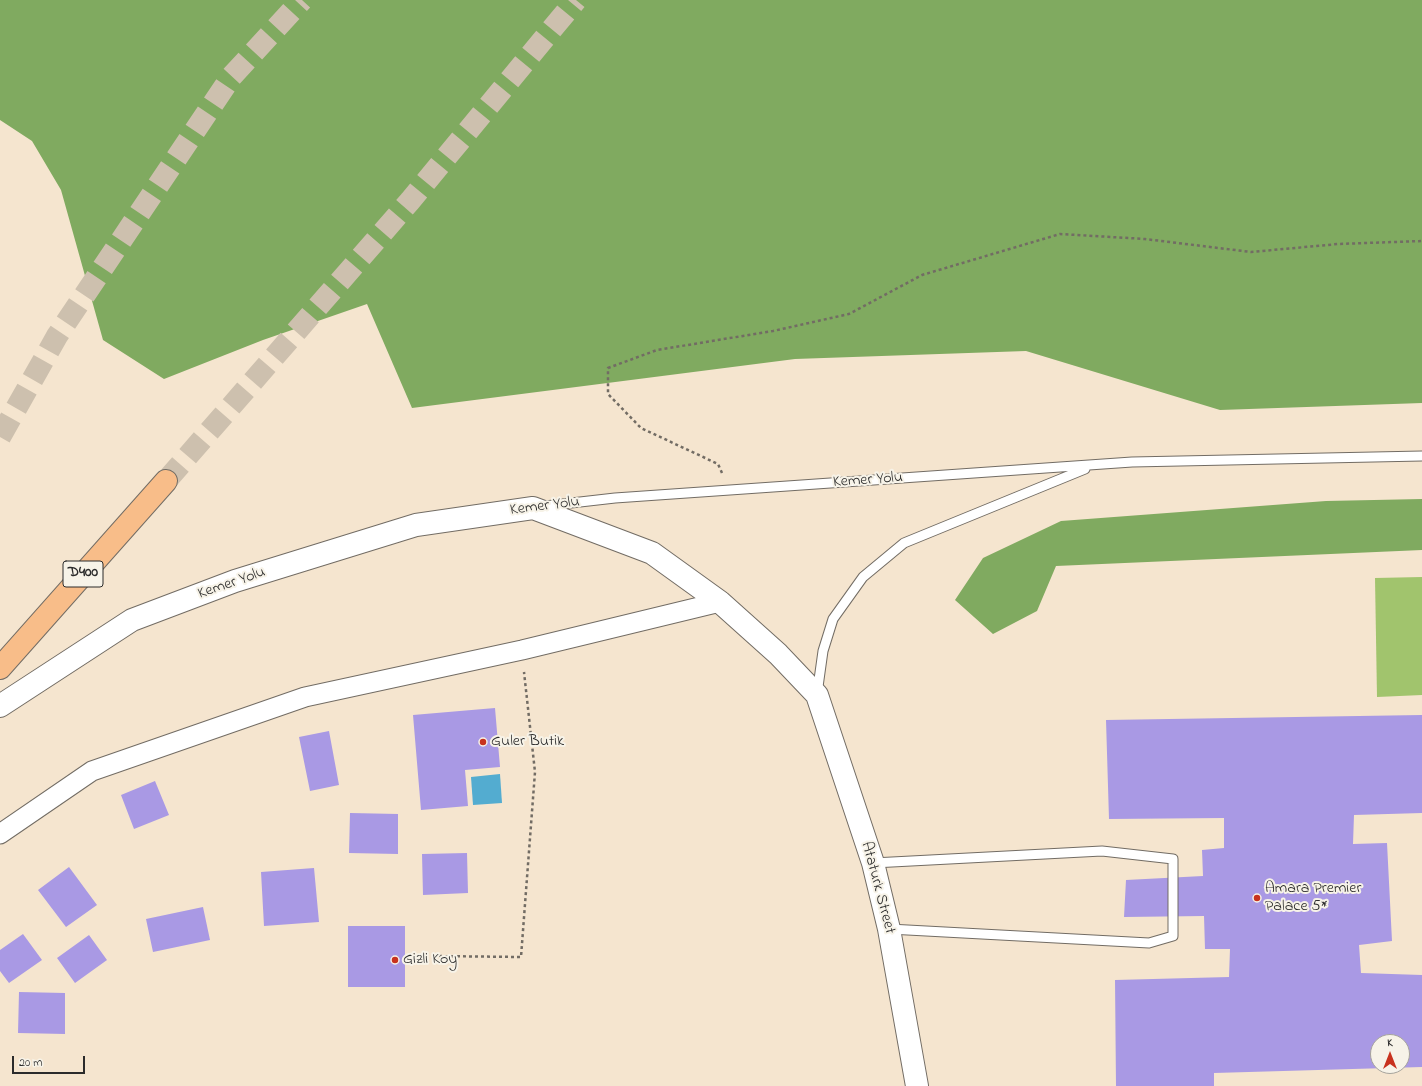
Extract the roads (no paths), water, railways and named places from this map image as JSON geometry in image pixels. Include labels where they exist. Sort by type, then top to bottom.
[{"type":"highway","name":"D400","points":[[0,668],[166,481]]},
{"type":"street","points":[[534,508],[652,553],[720,602],[778,654],[817,695]]},
{"type":"street","name":"Kemer Yolu","points":[[0,706],[132,620],[235,581],[416,525],[534,508]]},
{"type":"street","points":[[0,834],[92,771],[305,697],[522,650],[720,602]]},
{"type":"street","name":"Ataturk Street","points":[[817,695],[873,864],[889,929],[917,1086]]},
{"type":"lane","name":"Kemer Yolu","points":[[534,508],[615,498],[1093,466],[1132,462],[1422,456]]},
{"type":"lane","points":[[817,695],[823,651],[832,619],[862,577],[904,542],[1093,466]]},
{"type":"lane","points":[[873,864],[1102,851],[1173,859],[1173,936],[1148,943],[889,929]]},
{"type":"water","points":[[500,774],[502,803],[473,805],[471,777]]},
{"type":"tunnel","points":[[0,437],[57,336],[231,77],[302,0]]},
{"type":"tunnel","points":[[166,481],[410,201],[576,0]]},
{"type":"place","name":"Guler Butik","points":[[483,742]]},
{"type":"place","name":"Amara Premier Palace 5*","points":[[1257,898]]},
{"type":"place","name":"Gizli Koy","points":[[395,960]]}]
